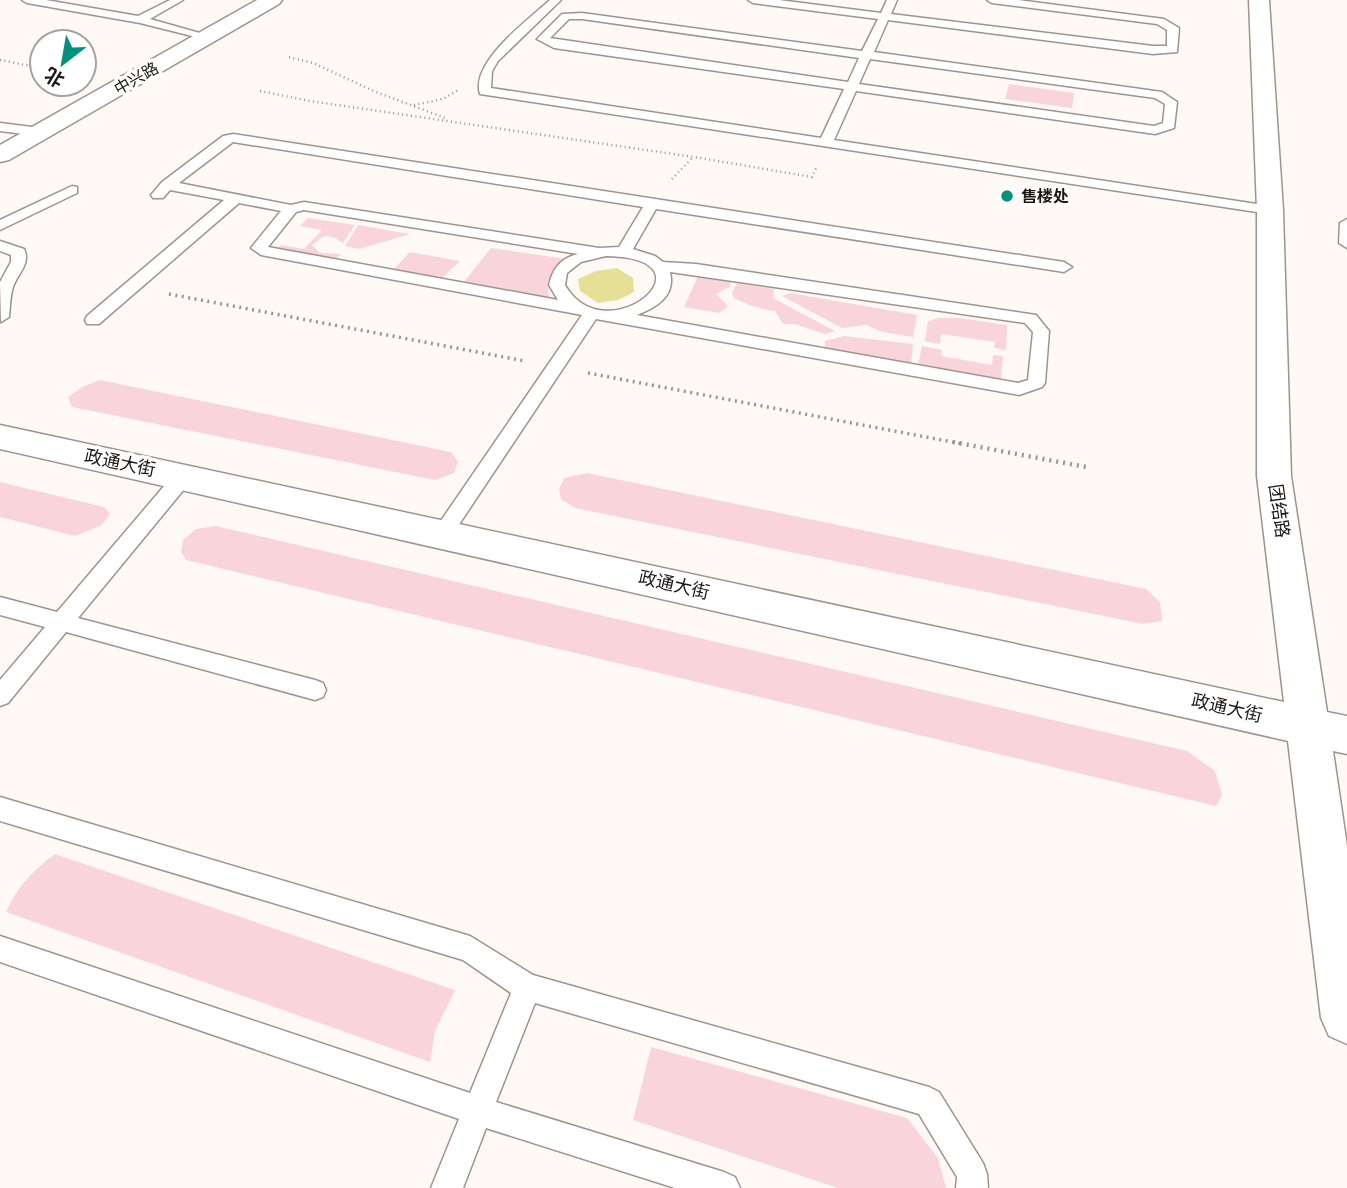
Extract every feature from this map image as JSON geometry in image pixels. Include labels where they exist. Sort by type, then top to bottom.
[{"type":"street","name":"中兴路","points":[[0,155],[272,0]]},
{"type":"street","name":"团结路","points":[[1259,0],[1270,210],[1274,476],[1327,731],[1347,1018]]},
{"type":"street","name":"政通大街","points":[[0,437],[1327,731]]},
{"type":"lane","points":[[27,0],[140,20],[208,37]]},
{"type":"lane","points":[[140,20],[178,0]]},
{"type":"lane","points":[[556,0],[494,60],[486,71],[484,91],[1270,210]]},
{"type":"lane","points":[[753,0],[1153,50],[1173,49],[1173,28],[1160,22],[992,0]]},
{"type":"lane","points":[[827,142],[892,0]]},
{"type":"lane","points":[[566,16],[582,16],[1158,95],[1171,102],[1169,125],[1155,130],[852,87],[554,44],[543,39],[566,16]]},
{"type":"lane","points":[[0,127],[40,132]]},
{"type":"lane","points":[[291,209],[259,248],[592,312],[1019,389],[1036,383],[1041,331],[1030,319],[657,266],[639,255],[624,251],[596,252],[304,205],[291,209],[236,198],[162,190],[228,139],[233,138],[1064,267]]},
{"type":"lane","points":[[0,226],[72,190]]},
{"type":"lane","points":[[93,320],[236,198]]},
{"type":"lane","points":[[624,251],[652,204]]},
{"type":"lane","points":[[1347,223],[1347,243]]},
{"type":"lane","points":[[0,246],[19,252],[19,262],[5,289],[1,317]]},
{"type":"lane","points":[[596,252],[574,259],[556,278],[557,289],[563,300],[592,312],[635,310],[654,300],[662,290],[664,280],[657,266]]},
{"type":"lane","points":[[443,533],[592,312]]},
{"type":"lane","points":[[0,696],[183,477]]},
{"type":"lane","points":[[0,606],[315,690]]},
{"type":"lane","points":[[0,809],[470,949],[527,987],[929,1102],[972,1174],[971,1188]]},
{"type":"lane","points":[[0,949],[478,1111],[724,1188]]},
{"type":"lane","points":[[447,1188],[527,987]]},
{"type":"path","points":[[289,57],[313,63],[376,92],[455,122]]},
{"type":"path","points":[[0,60],[28,65]]},
{"type":"path","points":[[260,91],[310,101],[694,157],[812,177],[827,142]]},
{"type":"path","points":[[652,204],[668,183],[728,127]]},
{"type":"path","points":[[168,294],[1086,467]]},
{"type":"shaded area","points":[[1009,84],[1074,93],[1072,108],[1005,99]]},
{"type":"shaded area","points":[[308,218],[355,225],[343,243],[333,237],[324,236],[312,245],[320,253],[341,254],[334,260],[276,251],[281,245],[304,249],[322,230],[300,226]]},
{"type":"shaded area","points":[[358,225],[410,234],[359,249],[345,246]]},
{"type":"shaded area","points":[[491,248],[567,259],[550,276],[550,299],[463,283]]},
{"type":"shaded area","points":[[410,252],[460,261],[442,278],[393,270]]},
{"type":"shaded area","points":[[617,268],[633,278],[634,292],[618,300],[598,303],[580,291],[578,279],[596,271]]},
{"type":"shaded area","points":[[698,276],[731,281],[729,287],[716,294],[728,306],[719,313],[684,307]]},
{"type":"shaded area","points":[[737,283],[774,289],[773,298],[835,331],[825,334],[795,324],[783,324],[775,311],[734,298],[732,293]]},
{"type":"shaded area","points":[[790,293],[917,315],[913,337],[883,332],[866,325],[842,328],[782,296]]},
{"type":"shaded area","points":[[959,318],[1007,325],[1006,350],[994,348],[995,342],[941,334],[940,344],[925,341],[928,321]]},
{"type":"shaded area","points":[[844,336],[913,344],[911,365],[824,349],[825,341]]},
{"type":"shaded area","points":[[922,346],[942,350],[941,356],[992,365],[993,355],[1003,356],[1001,379],[918,365]]},
{"type":"shaded area","points":[[100,380],[451,452],[458,462],[454,473],[435,480],[72,407],[68,397],[82,387]]},
{"type":"shaded area","points":[[587,473],[1146,589],[1160,602],[1162,621],[1143,624],[575,508],[561,499],[559,490],[564,478]]},
{"type":"shaded area","points":[[0,482],[104,507],[110,514],[102,525],[75,536],[0,517]]},
{"type":"shaded area","points":[[216,526],[1187,751],[1215,771],[1222,795],[1216,806],[186,560],[181,552],[183,540],[196,529]]},
{"type":"shaded area","points":[[55,854],[455,990],[435,1031],[430,1062],[6,912],[26,880]]},
{"type":"shaded area","points":[[651,1047],[907,1118],[938,1158],[946,1188],[838,1188],[633,1120]]},
{"type":"place","name":"售楼处","points":[[1007,196]]}]
